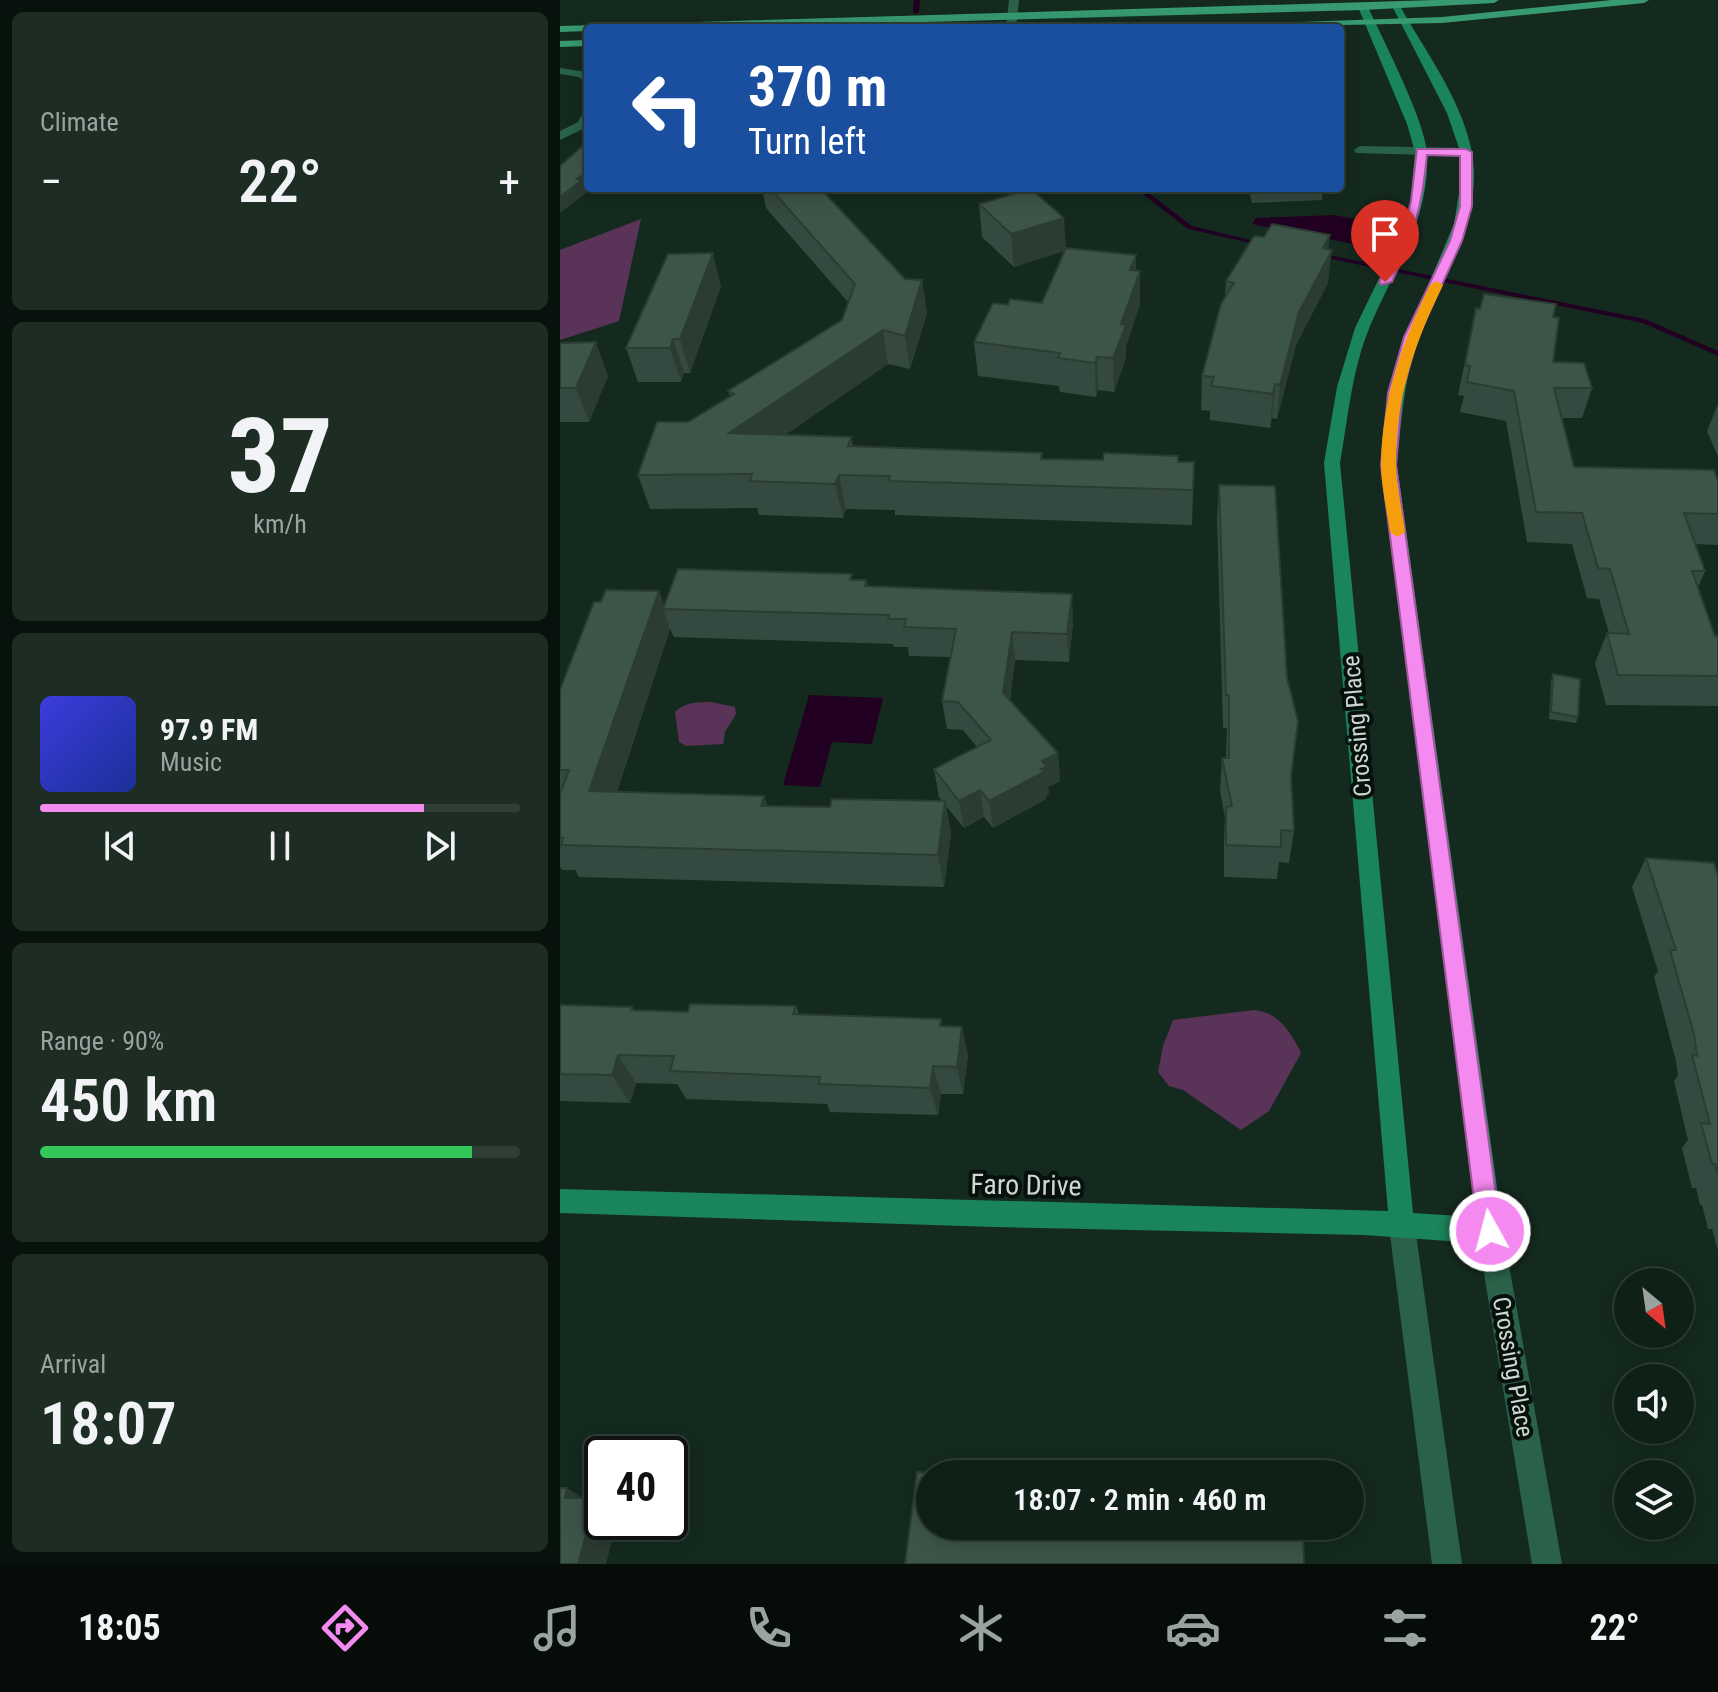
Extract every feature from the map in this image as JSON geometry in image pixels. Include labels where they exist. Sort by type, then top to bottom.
[{"type":"main road","points":[[928,24],[1012,23],[1214,5],[1363,7],[1494,0]]},
{"type":"main road","points":[[1338,24],[1550,11],[1644,0]]},
{"type":"main road","points":[[560,29],[584,28]]},
{"type":"main road","points":[[560,44],[584,43]]},
{"type":"street","points":[[1012,23],[1014,0]]},
{"type":"street","name":"Crossing Place","points":[[1395,6],[1455,119],[1466,152],[1466,206],[1456,241],[1411,337],[1395,393],[1389,465],[1490,1231],[1547,1564]]},
{"type":"street","name":"Crossing Place","points":[[1363,7],[1413,124],[1421,152],[1417,201],[1409,231],[1362,328],[1345,387],[1332,463],[1402,1227],[1447,1564]]},
{"type":"street","points":[[560,71],[584,75]]},
{"type":"street","points":[[560,136],[584,122]]},
{"type":"street","points":[[1360,150],[1466,152]]},
{"type":"street","name":"Faro Drive","points":[[560,1201],[995,1215],[1364,1222],[1490,1231]]},
{"type":"shaded area","points":[[1334,215],[1380,224],[1369,247],[1252,224],[1256,218]]},
{"type":"shaded area","points":[[641,219],[619,321],[560,340],[560,250]]},
{"type":"shaded area","points":[[809,695],[883,698],[872,744],[832,742],[820,787],[783,785]]},
{"type":"shaded area","points":[[711,702],[735,707],[736,714],[725,732],[723,744],[686,746],[679,742],[675,712],[687,704]]},
{"type":"shaded area","points":[[1254,1010],[1270,1015],[1283,1024],[1301,1053],[1269,1111],[1241,1130],[1183,1090],[1169,1086],[1158,1072],[1163,1046],[1173,1020]]},
{"type":"building","points":[[584,145],[584,174],[577,179],[582,180],[560,197],[560,166]]},
{"type":"building","points":[[774,192],[824,192],[905,279],[922,280],[905,336],[883,330],[729,433],[851,437],[848,446],[1042,453],[1041,459],[1103,460],[1104,453],[1178,456],[1178,462],[1194,462],[1193,490],[889,481],[890,476],[839,475],[835,484],[750,481],[752,474],[638,475],[657,422],[688,422],[734,394],[728,391],[842,320],[855,284]]},
{"type":"building","points":[[1021,192],[1034,192],[1064,218],[1011,234],[979,204]]},
{"type":"building","points":[[1272,224],[1330,235],[1323,248],[1332,250],[1299,312],[1280,385],[1275,384],[1273,394],[1211,386],[1214,377],[1202,376],[1221,304],[1234,283],[1226,281],[1254,236],[1264,237]]},
{"type":"building","points":[[1066,248],[1136,255],[1130,270],[1140,271],[1121,324],[1126,325],[1113,358],[1097,357],[1095,363],[1058,358],[1060,353],[974,342],[993,303],[1008,305],[1010,299],[1042,303]]},
{"type":"building","points":[[713,253],[680,339],[673,339],[670,348],[626,348],[668,254]]},
{"type":"building","points":[[1484,294],[1556,304],[1553,317],[1559,318],[1553,362],[1584,363],[1592,388],[1554,388],[1574,467],[1714,470],[1718,481],[1718,514],[1684,513],[1705,571],[1692,571],[1715,636],[1718,636],[1718,676],[1618,675],[1607,633],[1629,634],[1610,569],[1598,568],[1582,513],[1536,512],[1514,391],[1467,382],[1470,366],[1465,365],[1476,308],[1480,309]]},
{"type":"building","points":[[596,342],[576,388],[560,388],[560,343]]},
{"type":"building","points":[[1219,485],[1275,486],[1287,678],[1298,721],[1291,776],[1294,831],[1281,830],[1281,847],[1226,845],[1226,807],[1232,806],[1222,758],[1229,758],[1229,695],[1226,695]]},
{"type":"building","points":[[678,569],[852,574],[850,580],[866,580],[865,586],[1072,594],[1067,634],[1012,632],[1003,693],[1058,753],[1042,761],[1047,767],[1041,769],[1044,772],[989,801],[980,790],[959,801],[934,769],[991,740],[958,702],[942,701],[956,629],[904,627],[906,619],[888,619],[889,615],[663,609]]},
{"type":"building","points":[[606,590],[659,591],[589,791],[764,796],[761,806],[830,807],[832,799],[945,801],[938,855],[561,845],[560,794],[569,770],[560,770],[560,690],[594,602],[601,602]]},
{"type":"building","points":[[1553,674],[1580,679],[1578,717],[1551,712]]},
{"type":"building","points":[[1646,858],[1714,863],[1718,876],[1718,1174],[1715,1164],[1712,1164],[1701,1123],[1710,1124],[1692,1055],[1697,1056],[1694,1034],[1670,950],[1676,950]]},
{"type":"building","points":[[690,1004],[796,1006],[793,1014],[941,1019],[940,1026],[962,1027],[957,1067],[933,1066],[930,1088],[819,1084],[820,1077],[670,1071],[674,1056],[618,1055],[612,1075],[560,1074],[560,1005],[688,1012]]},
{"type":"building","points":[[916,1480],[916,1540],[1303,1540],[1304,1564],[905,1564]]},
{"type":"building","points":[[560,1488],[567,1488],[565,1498],[584,1498],[585,1540],[578,1564],[560,1564]]},
{"type":"waterway","points":[[916,12],[917,0]]},
{"type":"waterway","points":[[1143,192],[1190,228],[1264,244]]},
{"type":"waterway","points":[[1319,255],[1645,321],[1718,354]]},
{"type":"slow traffic","points":[[1397,532],[1389,465],[1395,393],[1411,337],[1437,285]]},
{"type":"route","points":[[1385,282],[1409,231],[1417,201],[1421,152],[1466,152],[1466,206],[1456,241],[1411,337],[1395,393],[1389,465],[1490,1231]]}]
